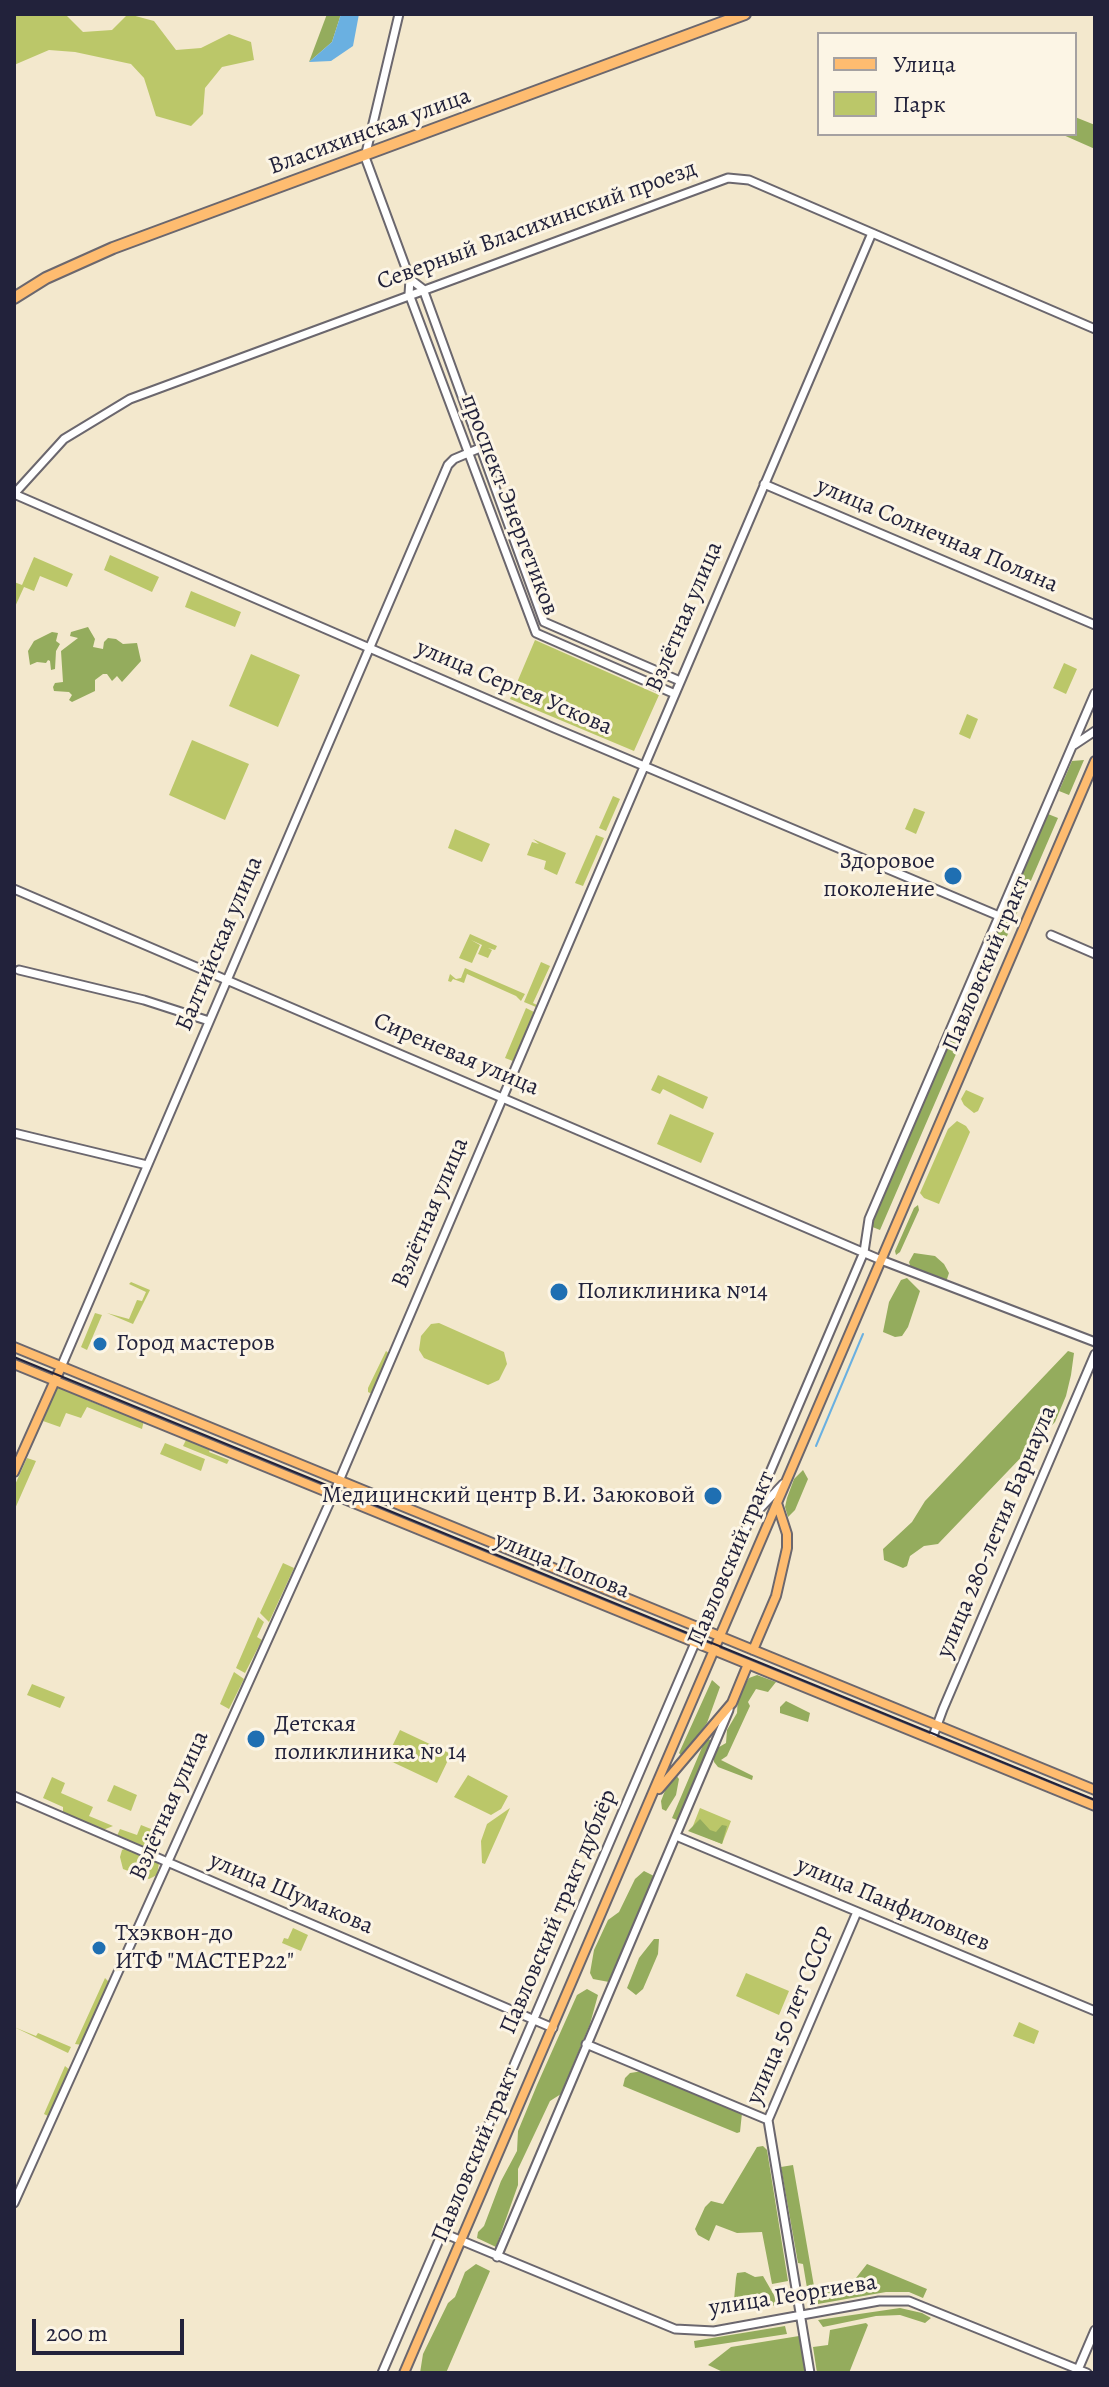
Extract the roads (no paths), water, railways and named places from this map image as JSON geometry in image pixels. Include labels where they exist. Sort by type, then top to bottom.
[{"type":"highway","name":"Власихинская улица","points":[[14,298],[46,278],[113,248],[745,14]]},
{"type":"main road","name":"Павловский тракт","points":[[404,2373],[1095,761]]},
{"type":"main road","name":"улица Попова","points":[[17,1348],[1095,1790]]},
{"type":"main road","points":[[14,1364],[17,1348]]},
{"type":"main road","name":"улица Попова","points":[[14,1364],[1095,1806]]},
{"type":"main road","name":"Балтийская улица","points":[[14,1472],[61,1367]]},
{"type":"main road","points":[[753,1650],[776,1596],[787,1548],[787,1534],[777,1503]]},
{"type":"main road","points":[[553,1584],[559,1570]]},
{"type":"main road","points":[[646,1810],[672,1771],[732,1703],[748,1664]]},
{"type":"main road","points":[[864,1711],[869,1698]]},
{"type":"street","points":[[399,14],[365,157],[410,279],[409,294]]},
{"type":"street","name":"Северный Власихинский проезд","points":[[14,494],[64,439],[130,399],[728,178],[749,180],[1095,329]]},
{"type":"street","name":"Взлётная улица","points":[[14,2203],[333,1495],[872,233]]},
{"type":"street","points":[[410,279],[423,289]]},
{"type":"street","name":"проспект Энергетиков","points":[[423,289],[544,622],[680,681]]},
{"type":"street","name":"проспект Энергетиков","points":[[409,294],[536,633],[675,694]]},
{"type":"street","name":"Балтийская улица","points":[[61,1367],[448,465],[454,459],[480,448]]},
{"type":"street","name":"улица Солнечная Поляна","points":[[764,484],[1095,625]]},
{"type":"street","name":"улица Сергея Ускова","points":[[14,494],[999,916]]},
{"type":"street","points":[[612,666],[617,654]]},
{"type":"street","points":[[703,1629],[864,1252],[869,1219],[1095,693]]},
{"type":"street","points":[[1072,747],[1095,731]]},
{"type":"street","name":"Сиреневая улица","points":[[14,889],[881,1260],[1095,1342]]},
{"type":"street","points":[[1051,935],[1095,954]]},
{"type":"street","points":[[19,970],[144,1000],[209,1021]]},
{"type":"street","points":[[14,1133],[147,1165]]},
{"type":"street","name":"улица 280-летия Барнаула","points":[[932,1739],[1095,1354]]},
{"type":"street","points":[[782,1444],[800,1451]]},
{"type":"street","points":[[749,1521],[788,1480]]},
{"type":"street","name":"Павловский тракт дублёр","points":[[382,2373],[695,1643]]},
{"type":"street","points":[[497,2257],[732,1703]]},
{"type":"street","name":"улица Шумакова","points":[[14,1796],[553,2028]]},
{"type":"street","name":"улица Панфиловцев","points":[[676,1836],[1095,2011]]},
{"type":"street","name":"улица 50 лет СССР","points":[[810,2373],[768,2120],[857,1912]]},
{"type":"street","points":[[586,2044],[768,2120]]},
{"type":"street","name":"улица Георгиева","points":[[443,2233],[675,2329],[714,2331],[879,2301],[909,2301],[1081,2372]]},
{"type":"street","points":[[1081,2372],[1095,2330]]},
{"type":"water","points":[[341,14],[359,14],[353,46],[331,61],[309,62],[332,42]]},
{"type":"waterway","points":[[816,1446],[863,1334]]},
{"type":"tram line","points":[[14,1357],[1095,1800]]},
{"type":"place","name":"Здоровое поколение","points":[[953,876]]},
{"type":"place","name":"Поликлиника №14","points":[[559,1292]]},
{"type":"place","name":"Город мастеров","points":[[100,1344]]},
{"type":"place","name":"Медицинский центр В.И. Заюковой","points":[[713,1496]]},
{"type":"place","name":"Детская поликлиника № 14","points":[[256,1739]]},
{"type":"place","name":"Тхэквон-до ИТФ \"МАСТЕР22\"","points":[[99,1948]]}]
